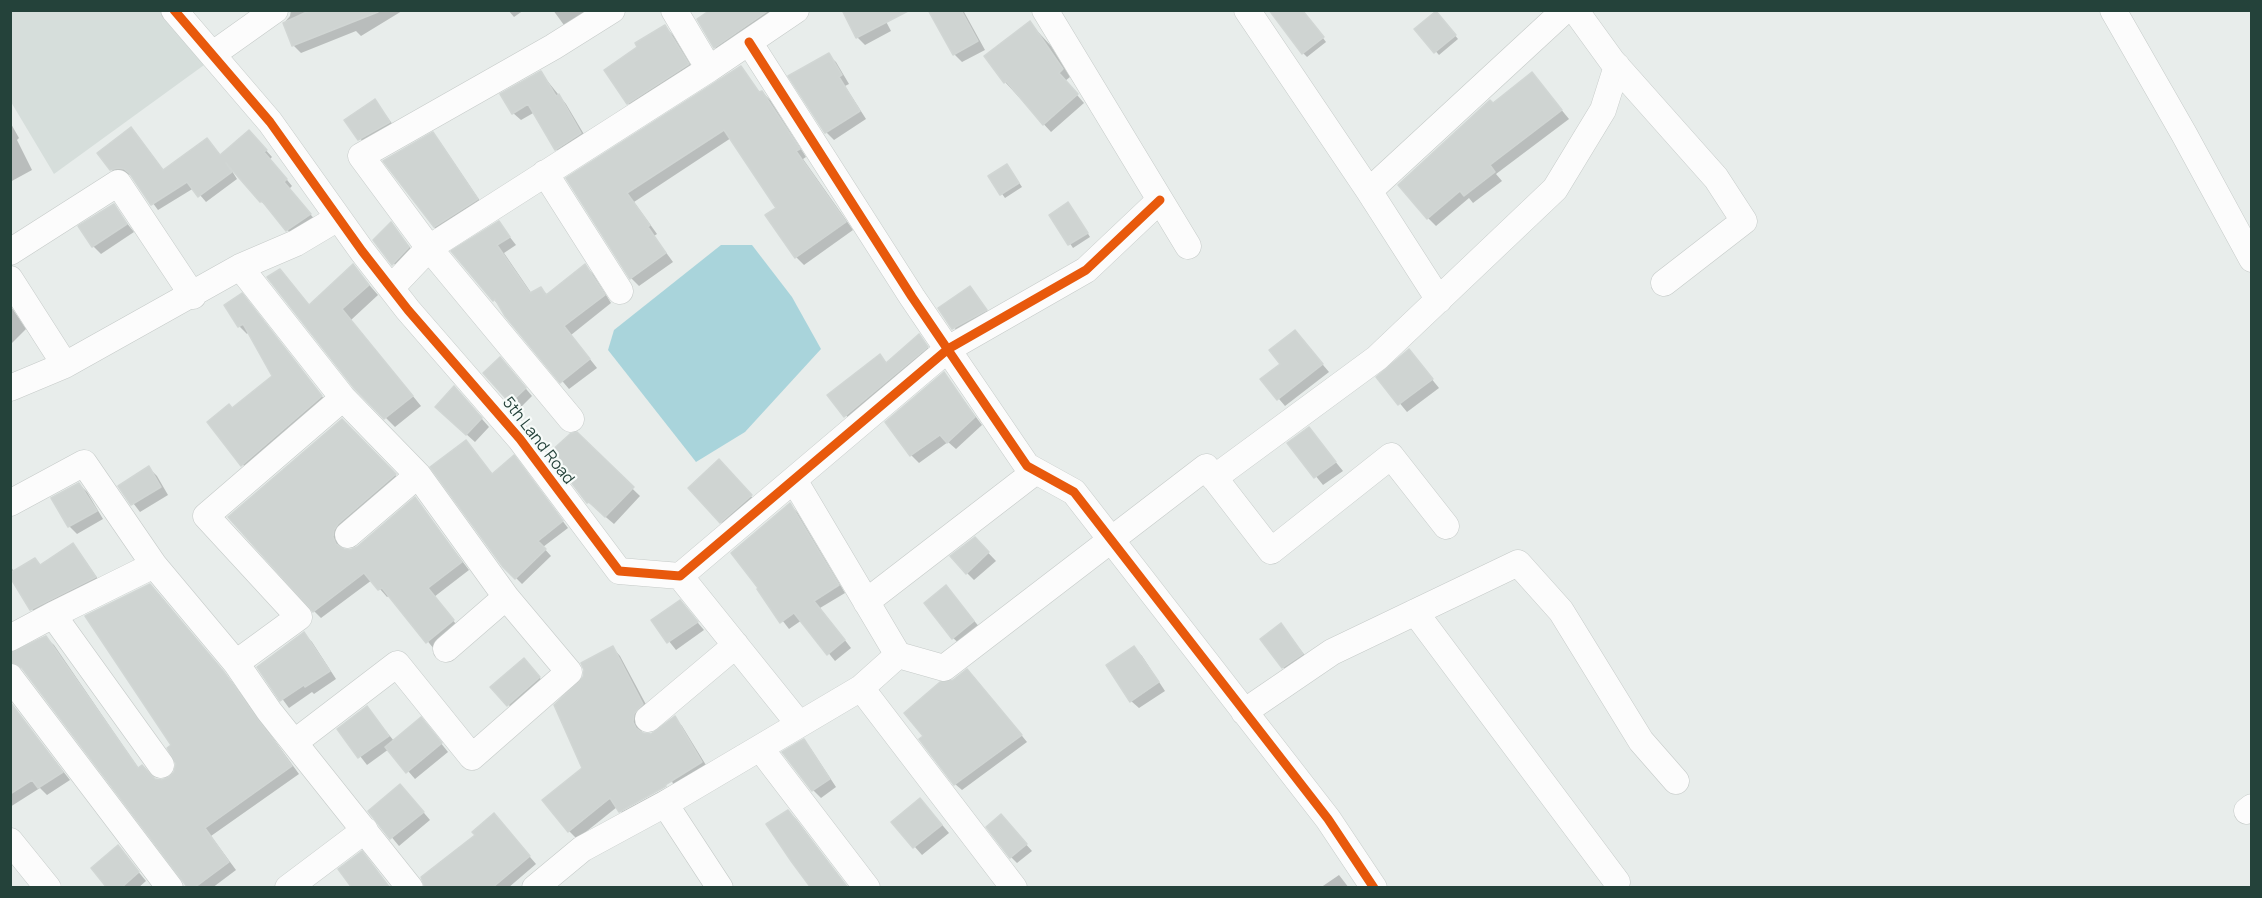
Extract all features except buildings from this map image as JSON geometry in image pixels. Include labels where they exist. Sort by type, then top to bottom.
[{"type":"street","name":"5th Land Road","points":[[174,10],[270,122],[391,288],[520,439],[619,571],[680,576]]},
{"type":"street","points":[[213,54],[274,10]]},
{"type":"street","points":[[571,419],[429,248],[361,156],[612,10]]},
{"type":"street","points":[[674,10],[710,69]]},
{"type":"street","points":[[391,288],[429,248],[710,69],[796,10]]},
{"type":"street","points":[[1045,10],[1188,246]]},
{"type":"street","points":[[1247,10],[1369,191],[1438,300]]},
{"type":"street","points":[[1369,191],[1564,10]]},
{"type":"street","points":[[1575,10],[1617,66],[1716,178],[1744,221],[1664,283]]},
{"type":"street","points":[[2113,10],[2252,259]]},
{"type":"street","points":[[749,42],[948,350],[1027,466],[1074,492],[1328,819],[1374,888]]},
{"type":"street","points":[[1214,478],[1377,358],[1554,189],[1602,110],[1617,66]]},
{"type":"street","points":[[545,173],[620,291]]},
{"type":"street","points":[[10,252],[118,183],[193,296]]},
{"type":"street","points":[[799,724],[680,576],[948,350],[1086,270],[1160,200]]},
{"type":"street","points":[[10,388],[65,365],[193,296],[240,267],[296,243],[338,218]]},
{"type":"street","points":[[240,267],[343,398],[418,475],[506,597],[570,672],[472,757],[397,664],[295,742]]},
{"type":"street","points":[[10,279],[65,365]]},
{"type":"street","points":[[236,663],[299,617],[206,516],[343,398]]},
{"type":"street","points":[[794,480],[898,655],[944,668],[1206,467],[1271,551],[1391,456],[1446,526]]},
{"type":"street","points":[[10,503],[84,463],[154,565],[236,663],[269,711],[410,888]]},
{"type":"street","points":[[866,602],[1036,471]]},
{"type":"street","points":[[348,535],[418,475]]},
{"type":"street","points":[[1244,712],[1332,652],[1518,563],[1561,611],[1641,741],[1676,781]]},
{"type":"street","points":[[10,638],[154,565]]},
{"type":"street","points":[[446,649],[506,597]]},
{"type":"street","points":[[1415,612],[1617,882]]},
{"type":"street","points":[[53,615],[161,765]]},
{"type":"street","points":[[648,719],[736,645]]},
{"type":"street","points":[[535,888],[582,849],[665,804],[861,688],[898,655]]},
{"type":"street","points":[[10,676],[170,888]]},
{"type":"street","points":[[861,688],[1014,888]]},
{"type":"street","points":[[760,748],[867,888]]},
{"type":"street","points":[[665,804],[720,888]]},
{"type":"street","points":[[288,888],[365,830]]},
{"type":"street","points":[[10,841],[48,888]]},
{"type":"shaded area","points":[[11,11],[164,11],[211,60],[54,174],[11,102]]},
{"type":"water","points":[[721,245],[752,245],[792,297],[821,349],[745,432],[696,462],[608,350],[614,330]]},
{"type":"cycle path","points":[[174,10],[270,122],[362,251],[408,310],[520,439],[619,571],[680,576],[948,349],[1086,270],[1160,200]]},
{"type":"cycle path","points":[[749,42],[912,297],[1027,466],[1074,492],[1328,819],[1374,888]]}]
